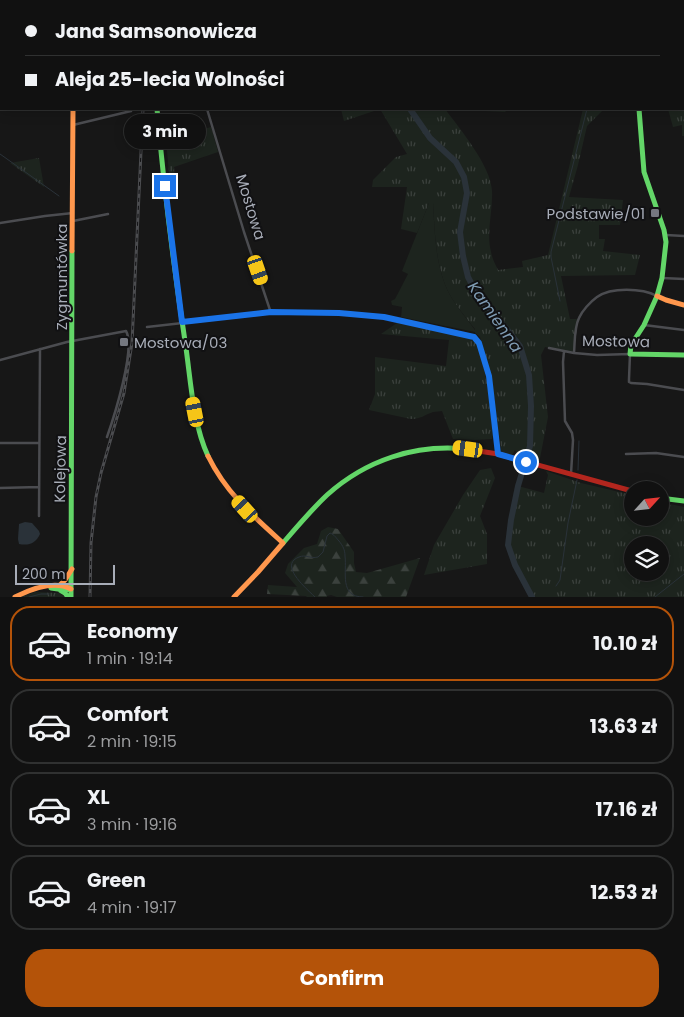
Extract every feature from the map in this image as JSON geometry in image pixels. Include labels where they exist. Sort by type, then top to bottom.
[{"type":"main road","name":"Zygmuntówka","points":[[73,110],[73,341]]},
{"type":"main road","points":[[158,110],[162,160],[182,322],[197,424],[208,456],[218,474],[238,501],[259,523],[283,543]]},
{"type":"main road","points":[[630,354],[631,345],[644,325],[657,296],[662,278],[666,235],[644,172],[639,110]]},
{"type":"main road","points":[[657,296],[684,305]]},
{"type":"main road","name":"Kolejowa","points":[[69,597],[72,569],[73,341]]},
{"type":"main road","name":"Mostowa","points":[[630,354],[684,355]]},
{"type":"main road","points":[[234,597],[253,578],[316,505],[334,488],[360,470],[380,461],[410,452],[456,448],[498,454],[624,489]]},
{"type":"main road","points":[[669,499],[684,501]]},
{"type":"main road","points":[[60,587],[72,569]]},
{"type":"main road","points":[[15,597],[29,590],[44,587],[66,585],[71,589]]},
{"type":"main road","points":[[60,587],[69,597]]},
{"type":"street","name":"Mostowa","points":[[207,110],[244,232],[271,312]]},
{"type":"street","points":[[73,125],[130,111]]},
{"type":"street","name":"Zygmuntówka","points":[[0,223],[73,213]]},
{"type":"street","points":[[73,221],[108,214]]},
{"type":"street","points":[[666,235],[684,236]]},
{"type":"street","points":[[662,278],[684,279]]},
{"type":"street","points":[[574,353],[578,320],[583,311],[596,298],[609,293],[630,290],[646,292],[657,296]]},
{"type":"street","points":[[147,327],[271,312],[330,312],[374,315],[474,337],[479,343],[489,376],[498,454]]},
{"type":"street","points":[[644,325],[684,330]]},
{"type":"street","points":[[0,360],[73,341],[126,331],[128,348],[124,375],[118,404],[107,437]]},
{"type":"street","name":"Mostowa","points":[[549,348],[597,355],[630,354]]},
{"type":"street","points":[[40,349],[40,516]]},
{"type":"street","points":[[564,351],[565,421],[572,433],[573,440],[571,474]]},
{"type":"street","points":[[630,354],[629,382],[684,390]]},
{"type":"street","points":[[0,443],[39,443]]},
{"type":"street","points":[[626,454],[656,454],[684,457]]},
{"type":"street","points":[[0,488],[40,487]]},
{"type":"green space","points":[[341,110],[377,110],[344,121]]},
{"type":"green space","points":[[381,110],[446,110],[481,159],[490,181],[492,199],[489,229],[490,244],[492,256],[498,270],[523,267],[522,261],[548,255],[583,110],[603,110],[587,126],[569,197],[623,200],[620,225],[599,225],[599,239],[605,239],[603,251],[640,255],[635,275],[561,276],[570,319],[578,319],[574,353],[545,347],[541,355],[548,417],[540,458],[534,456],[532,461],[519,457],[515,450],[512,455],[502,453],[497,430],[494,409],[495,399],[490,372],[480,337],[475,333],[475,329],[450,295],[441,273],[434,227],[433,203],[429,203],[417,233],[401,229],[407,187],[372,187],[373,180],[396,157],[407,154]]},
{"type":"green space","points":[[465,110],[504,110],[506,112]]},
{"type":"green space","points":[[668,110],[684,110],[684,136],[682,136],[682,125],[673,127]]},
{"type":"green space","points":[[211,127],[218,152],[174,167],[176,193],[171,195],[166,139]]},
{"type":"green space","points":[[39,158],[44,187],[10,163]]},
{"type":"green space","points":[[429,203],[433,203],[434,227],[441,273],[450,295],[475,332],[401,317],[402,307],[392,305],[391,301],[395,299],[408,274],[402,271]]},
{"type":"green space","points":[[397,323],[467,337],[476,342],[480,350],[487,383],[492,439],[453,439],[442,411],[411,419],[369,410],[375,394],[375,357],[446,366],[449,340],[381,334]]},
{"type":"green space","points":[[491,468],[495,478],[480,516],[487,534],[487,564],[424,575],[434,545],[463,495],[480,470]]},
{"type":"green space","points":[[546,471],[581,483],[624,493],[624,526],[669,526],[669,504],[684,507],[684,597],[532,597],[511,557],[509,544],[510,522],[518,486],[544,493],[548,475]]},
{"type":"green space","points":[[328,527],[338,529],[354,552],[356,572],[367,573],[420,558],[406,597],[337,597],[331,595],[327,597],[307,597],[267,594],[268,585],[297,587],[285,573],[288,564],[304,548],[317,544],[321,531]]},
{"type":"green space","points":[[35,592],[60,593],[65,597],[21,597]]},
{"type":"shaded area","points":[[25,522],[32,523],[40,534],[36,540],[26,545],[19,544],[18,539],[19,524]]},
{"type":"waterway","name":"Kamienna","points":[[411,110],[430,138],[456,162],[464,177],[467,193],[460,232],[468,277],[478,296],[520,346],[529,375],[531,406],[530,446],[518,486],[508,545],[515,565],[532,597]]},
{"type":"waterway","points":[[560,301],[551,252],[587,110]]},
{"type":"waterway","points":[[0,154],[59,196]]},
{"type":"waterway","points":[[578,470],[579,441]]},
{"type":"waterway","points":[[556,586],[560,580],[568,523],[577,480]]},
{"type":"waterway","points":[[315,597],[296,577],[292,566],[293,561],[304,556],[318,557],[323,552],[327,536],[330,533],[343,546],[347,588],[355,596],[363,597]]},
{"type":"waterway","points":[[655,597],[684,574]]},
{"type":"waterway","points":[[29,597],[49,594]]},
{"type":"railway","points":[[90,597],[91,543],[96,497],[124,393],[132,343],[143,110]]},
{"type":"traffic: fast","points":[[157,110],[170,229],[191,389],[199,430],[208,456]]},
{"type":"traffic: fast","points":[[639,110],[644,172],[664,230],[666,242],[662,278],[657,296],[644,325],[631,345],[630,354],[684,355]]},
{"type":"traffic: fast","points":[[71,597],[72,251]]},
{"type":"traffic: fast","points":[[283,543],[327,495],[358,472],[392,457],[410,452],[428,449],[466,449]]},
{"type":"traffic: fast","points":[[669,499],[684,501]]},
{"type":"traffic: fast","points":[[51,588],[71,589]]},
{"type":"traffic: fast","points":[[60,590],[68,597]]},
{"type":"traffic: slow","points":[[72,251],[73,110]]},
{"type":"traffic: slow","points":[[657,296],[684,305]]},
{"type":"traffic: slow","points":[[208,456],[232,493],[283,543],[234,597]]},
{"type":"traffic: slow","points":[[60,585],[72,569]]},
{"type":"traffic: slow","points":[[15,597],[50,585],[64,586],[71,589]]},
{"type":"traffic: jam","points":[[466,449],[498,454],[624,489]]},
{"type":"place","name":"Podstawie/01","points":[[655,213]]},
{"type":"place","name":"Mostowa/03","points":[[124,342]]},
{"type":"route","points":[[165,186],[182,322],[271,312],[362,314],[474,337],[479,343],[489,376],[498,454],[526,462]]}]
